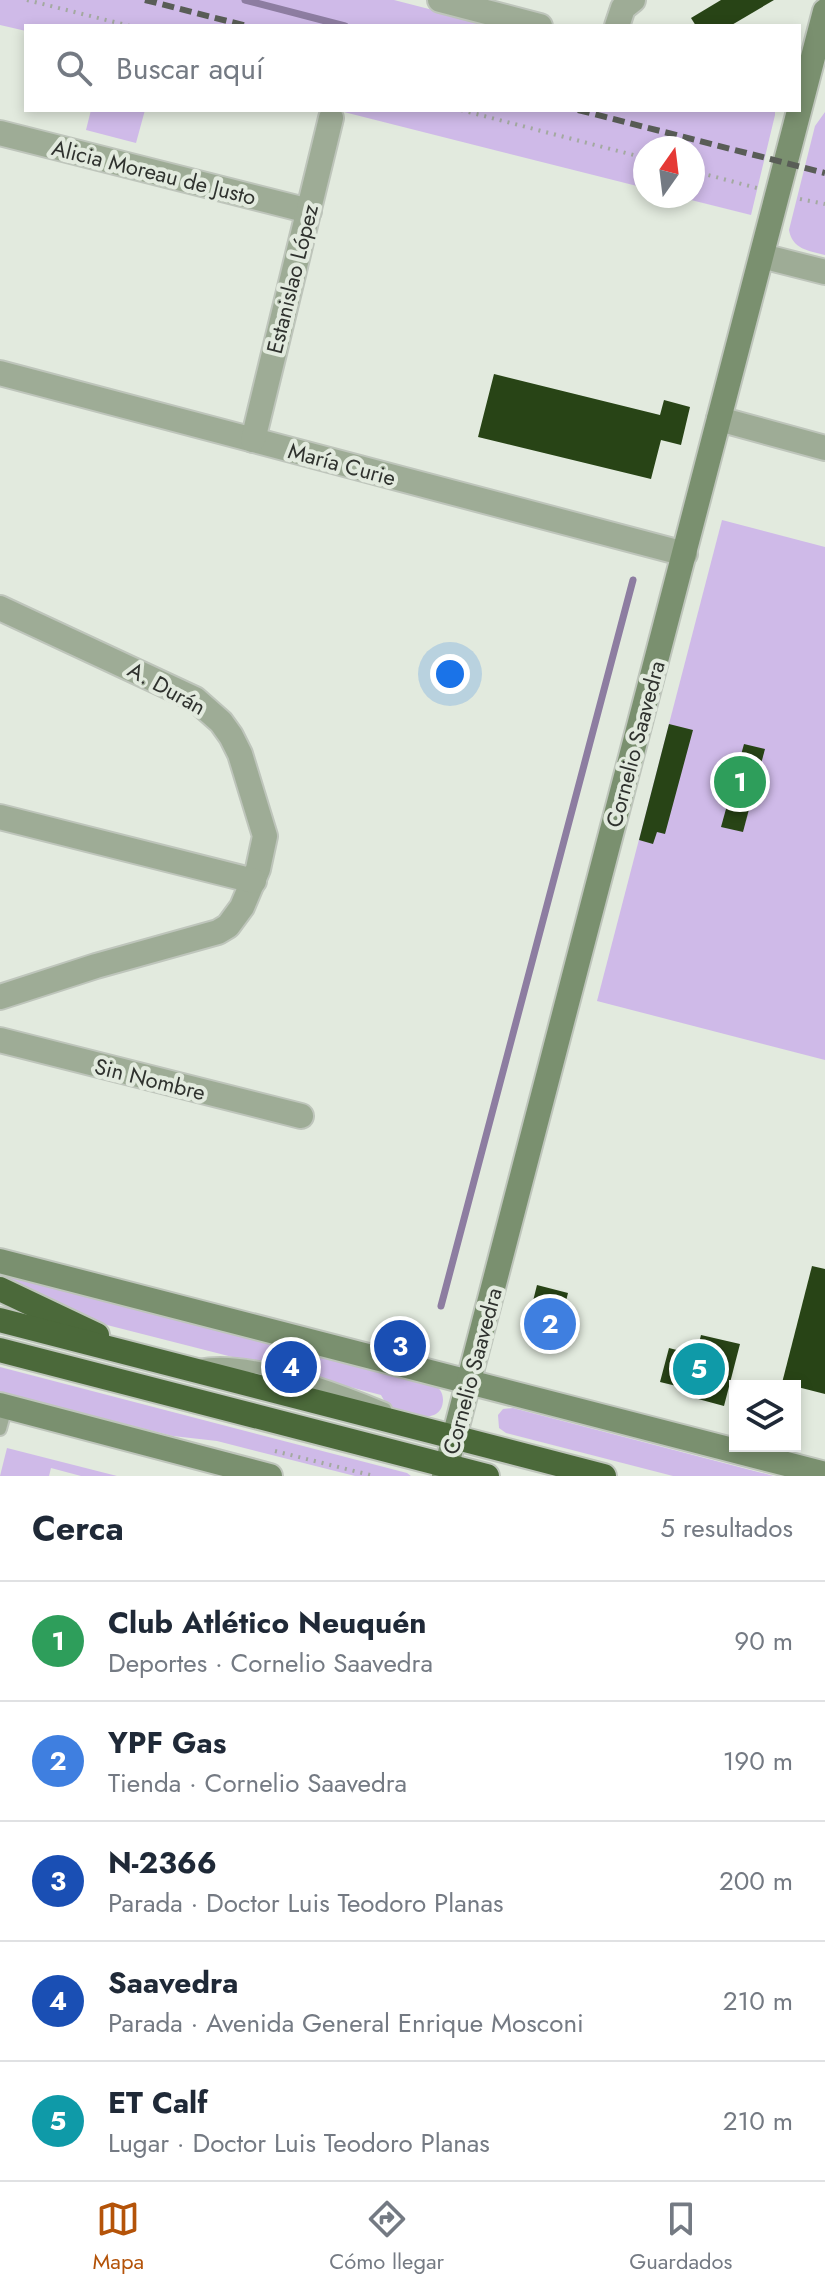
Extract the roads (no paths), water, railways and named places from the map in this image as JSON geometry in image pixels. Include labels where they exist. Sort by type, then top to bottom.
[{"type":"highway","points":[[0,1289],[142,1357]]},
{"type":"highway","points":[[0,1320],[604,1476]]},
{"type":"highway","points":[[0,1350],[446,1471],[487,1476]]},
{"type":"main road","name":"Cornelio Saavedra","points":[[446,1471],[719,419],[809,89],[825,11]]},
{"type":"main road","points":[[0,1261],[825,1474]]},
{"type":"main road","points":[[2,1414],[246,1473],[270,1476]]},
{"type":"street","points":[[440,0],[532,24]]},
{"type":"street","points":[[618,24],[623,8],[633,0]]},
{"type":"street","name":"Estanislao López","points":[[253,440],[331,118]]},
{"type":"street","name":"Alicia Moreau de Justo","points":[[0,133],[309,211]]},
{"type":"street","points":[[762,256],[825,272]]},
{"type":"street","name":"María Curie","points":[[0,373],[685,554]]},
{"type":"street","points":[[719,419],[825,448]]},
{"type":"street","name":"A. Durán","points":[[0,608],[203,704],[221,722],[240,754],[263,824],[264,848],[254,881],[236,917],[218,932],[0,997]]},
{"type":"street","points":[[0,817],[254,881]]},
{"type":"street","name":"Sin Nombre","points":[[0,1040],[301,1116]]},
{"type":"waterway","points":[[245,0],[337,24]]},
{"type":"waterway","points":[[441,1306],[633,580]]},
{"type":"railway","points":[[145,0],[239,24]]},
{"type":"railway","points":[[586,112],[825,173]]},
{"type":"place","name":"Club Atlético Neuquén","points":[[740,782]]},
{"type":"place","name":"YPF Gas","points":[[550,1324]]},
{"type":"place","name":"N-2366","points":[[400,1346]]},
{"type":"place","name":"Saavedra","points":[[291,1367]]},
{"type":"place","name":"ET Calf","points":[[699,1369]]}]
